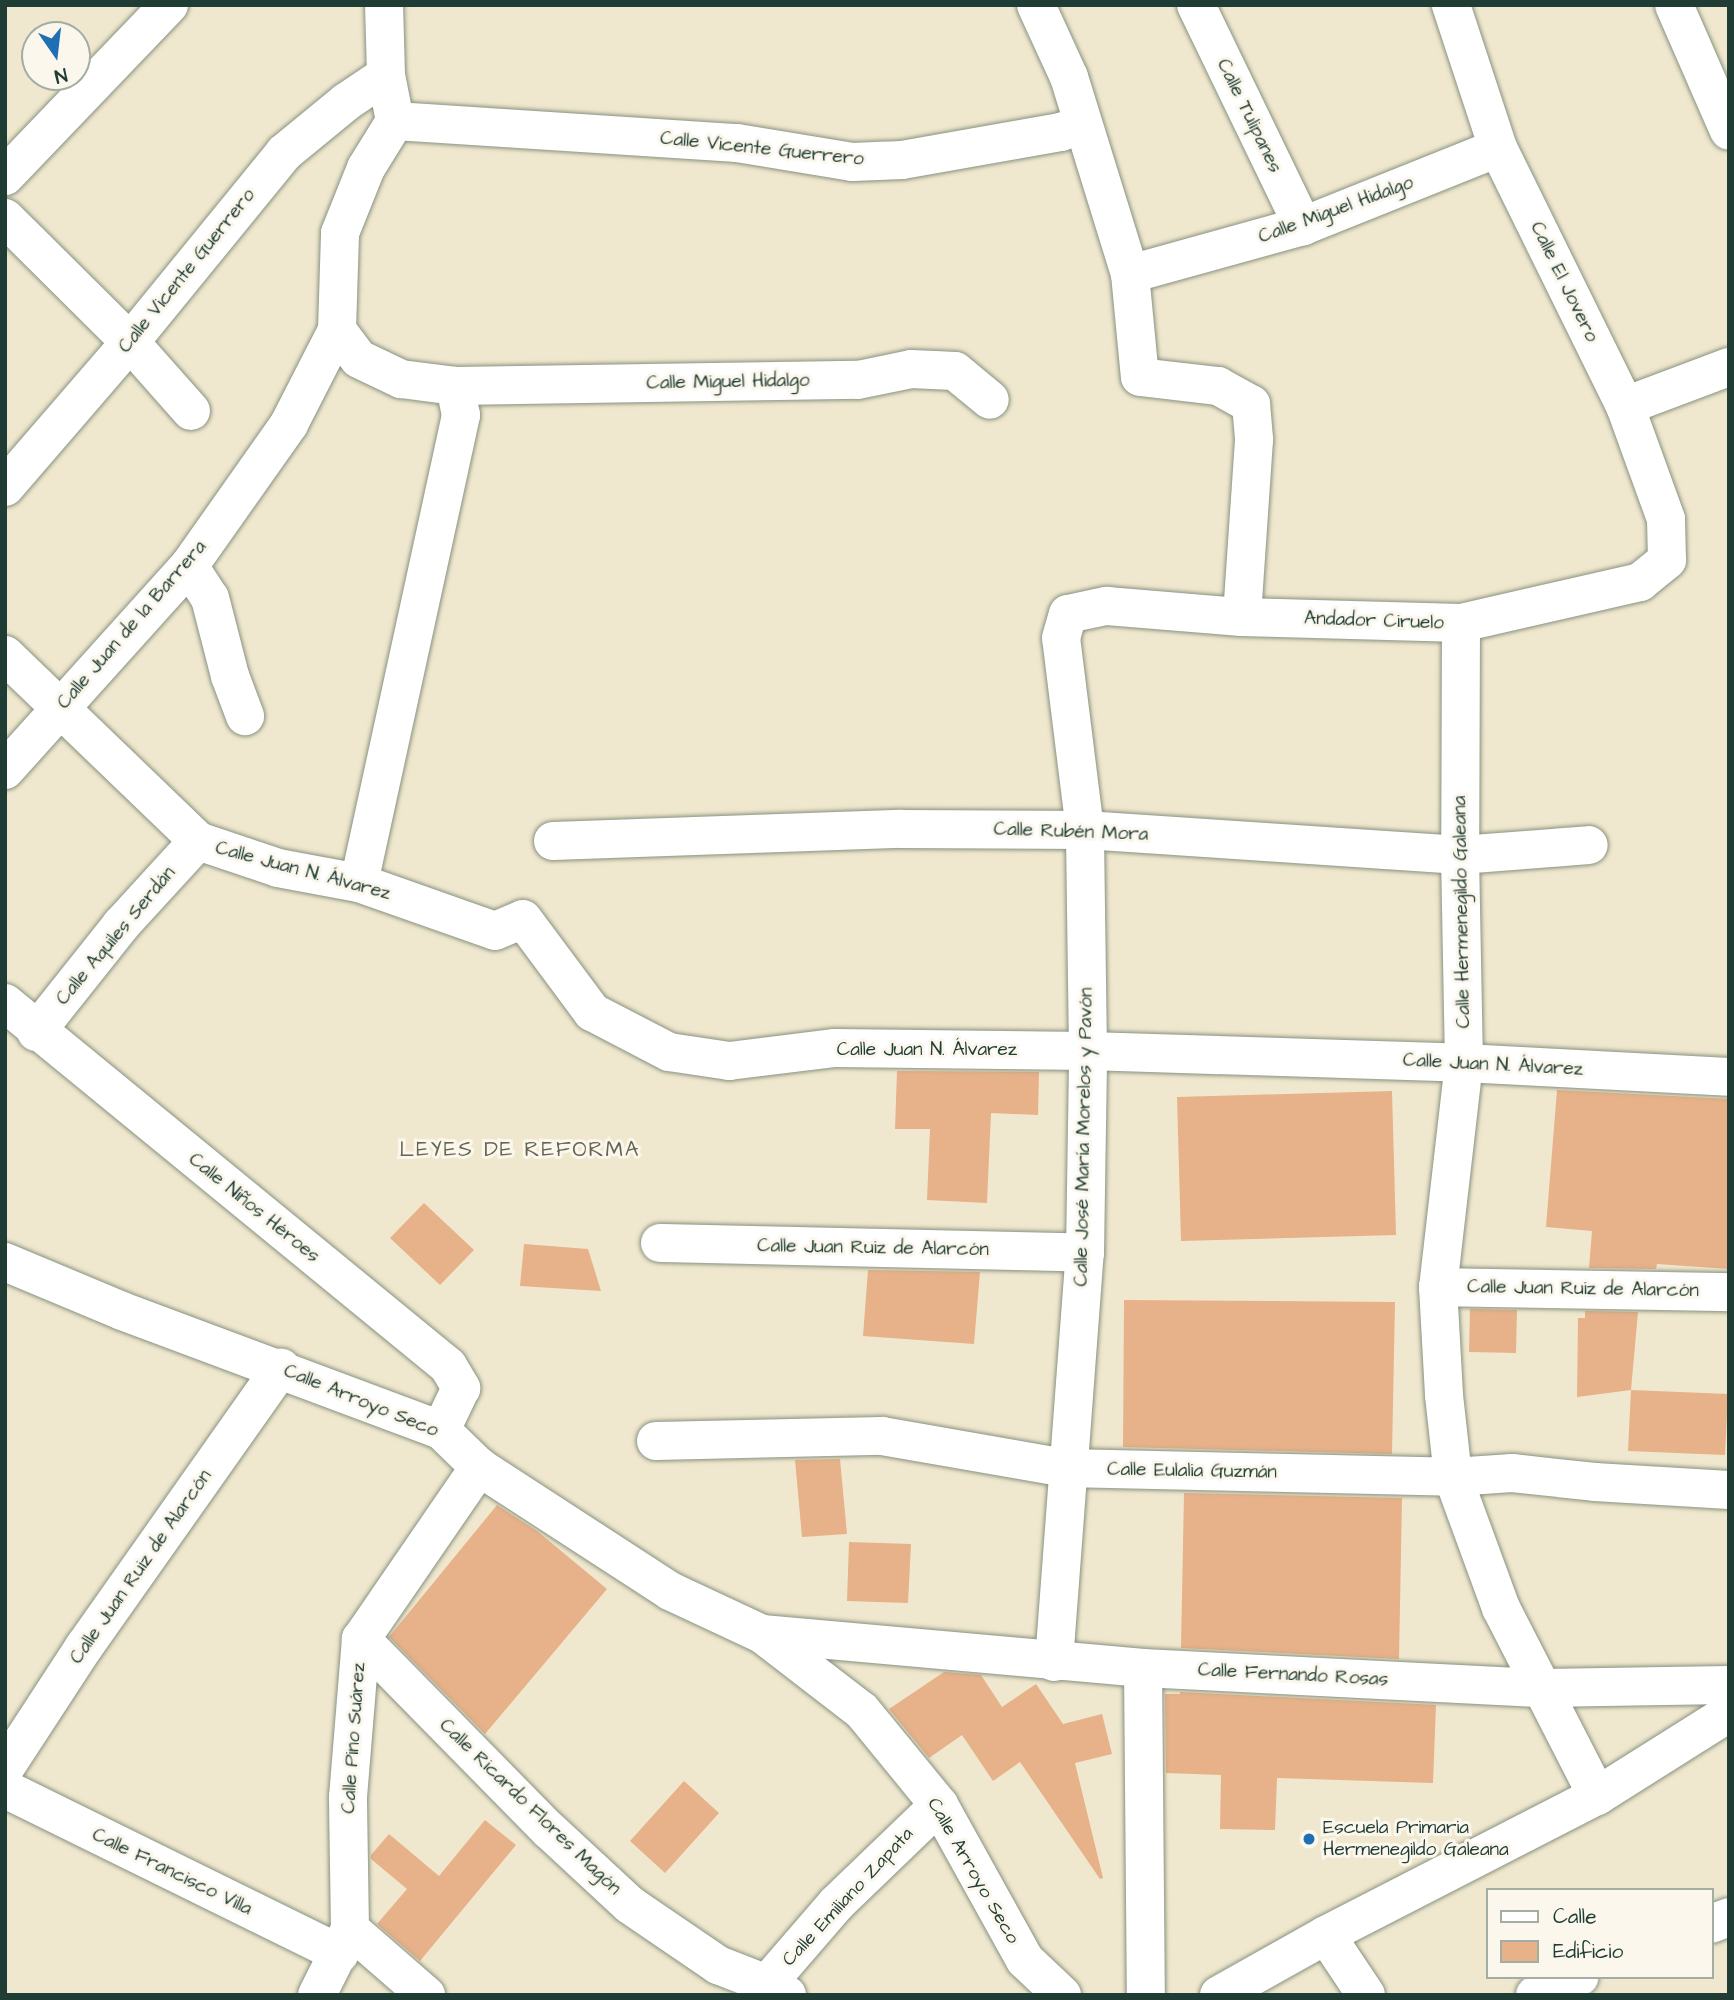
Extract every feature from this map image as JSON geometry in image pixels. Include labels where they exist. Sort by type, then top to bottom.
[{"type":"street","points":[[5,176],[169,5]]},
{"type":"street","points":[[337,330],[340,233],[366,168],[396,121],[386,75],[384,5]]},
{"type":"street","points":[[1036,5],[1069,77],[1130,274],[1140,377],[1218,386],[1251,404],[1254,440],[1242,617]]},
{"type":"street","name":"Calle Tulipanes","points":[[1196,5],[1303,226]]},
{"type":"street","name":"Calle El Jovero","points":[[1451,5],[1499,148],[1625,405],[1665,519],[1667,559]]},
{"type":"street","points":[[1674,5],[1729,131]]},
{"type":"street","name":"Calle Vicente Guerrero","points":[[5,487],[130,342],[284,153],[346,102],[386,75]]},
{"type":"street","name":"Calle Vicente Guerrero","points":[[396,121],[737,143],[852,162],[902,160],[1061,132],[1082,124]]},
{"type":"street","name":"Calle Miguel Hidalgo","points":[[1130,274],[1303,226],[1499,148]]},
{"type":"street","points":[[5,218],[130,342],[191,411]]},
{"type":"street","name":"Calle Miguel Hidalgo","points":[[337,330],[359,359],[390,374],[401,379],[455,386],[858,380],[911,369],[955,370],[990,400]]},
{"type":"street","name":"Calle Juan de la Barrera","points":[[5,771],[189,566],[289,424],[337,330]]},
{"type":"street","points":[[1625,405],[1729,367]]},
{"type":"street","points":[[359,883],[461,415],[455,386]]},
{"type":"street","name":"Andador Ciruelo","points":[[1068,614],[1107,606],[1242,617],[1461,623],[1640,582],[1667,559]]},
{"type":"street","points":[[189,566],[210,598],[230,677],[245,716]]},
{"type":"street","name":"Calle José María Morelos y Pavón","points":[[1054,1662],[1066,1468],[1085,1253],[1088,1051],[1085,830],[1061,638],[1068,614]]},
{"type":"street","name":"Calle Hermenegildo Galeana","points":[[1461,623],[1460,855],[1464,1063],[1438,1287],[1444,1395],[1453,1477],[1501,1608],[1597,1796]]},
{"type":"street","points":[[5,655],[58,709],[198,841]]},
{"type":"street","name":"Calle Rubén Mora","points":[[553,841],[901,829],[1085,830],[1460,855],[1589,845]]},
{"type":"street","name":"Calle Juan N. Álvarez","points":[[198,841],[278,868],[359,883],[495,930],[523,919],[592,1012],[669,1052],[729,1061],[835,1048],[1088,1051],[1464,1063],[1729,1077]]},
{"type":"street","name":"Calle Aquiles Serdán","points":[[16,1021],[121,925],[198,841]]},
{"type":"street","name":"Calle Niños Héroes","points":[[16,1021],[448,1367],[461,1388],[441,1430]]},
{"type":"street","name":"Calle Juan Ruiz de Alarcón","points":[[660,1243],[1085,1253]]},
{"type":"street","name":"Calle Arroyo Seco","points":[[5,1262],[121,1311],[281,1368],[441,1430],[479,1467],[670,1591],[762,1634],[862,1711],[939,1804],[1026,1960],[1062,1995]]},
{"type":"street","name":"Calle Juan Ruiz de Alarcón","points":[[1438,1287],[1729,1292]]},
{"type":"street","name":"Calle Juan Ruiz de Alarcón","points":[[5,1768],[92,1636],[281,1368]]},
{"type":"street","name":"Calle Eulalia Guzmán","points":[[656,1441],[882,1436],[1066,1468],[1453,1477],[1512,1472],[1595,1482],[1729,1490]]},
{"type":"street","name":"Calle Pino Suárez","points":[[345,1941],[348,1797],[361,1639],[479,1467]]},
{"type":"street","name":"Calle Arroyo Seco","points":[[762,1634],[858,1644]]},
{"type":"street","name":"Calle Ricardo Flores Magón","points":[[361,1639],[549,1830],[630,1905],[718,1965],[775,1991]]},
{"type":"street","name":"Calle Fernando Rosas","points":[[858,1644],[1143,1668],[1542,1688],[1729,1685]]},
{"type":"street","points":[[1143,1668],[1146,1995]]},
{"type":"street","points":[[1219,1995],[1326,1935],[1597,1796],[1729,1713]]},
{"type":"street","name":"Calle Francisco Villa","points":[[5,1789],[345,1941],[426,1995]]},
{"type":"street","name":"Calle Emiliano Zapata","points":[[775,1991],[836,1905],[939,1804]]},
{"type":"street","points":[[1326,1935],[1366,1995]]},
{"type":"street","points":[[317,1995],[345,1941]]},
{"type":"street","points":[[1535,1995],[1574,1979]]},
{"type":"building","points":[[897,1071],[1039,1072],[1038,1115],[991,1113],[987,1203],[927,1200],[930,1129],[895,1129]]},
{"type":"building","points":[[1557,1090],[1729,1099],[1729,1269],[1657,1264],[1656,1269],[1589,1268],[1592,1231],[1546,1227]]},
{"type":"building","points":[[1392,1091],[1396,1235],[1181,1241],[1177,1097]]},
{"type":"building","points":[[424,1203],[474,1250],[440,1285],[390,1238]]},
{"type":"building","points":[[524,1244],[588,1249],[601,1291],[520,1286]]},
{"type":"building","points":[[868,1270],[980,1272],[974,1344],[863,1336]]},
{"type":"building","points":[[1124,1300],[1395,1302],[1392,1454],[1123,1447]]},
{"type":"building","points":[[1470,1309],[1517,1310],[1516,1353],[1469,1352]]},
{"type":"building","points":[[1585,1311],[1638,1312],[1631,1390],[1577,1397],[1578,1318],[1585,1318]]},
{"type":"building","points":[[1631,1390],[1728,1394],[1725,1455],[1628,1451]]},
{"type":"building","points":[[840,1459],[847,1534],[802,1537],[795,1460]]},
{"type":"building","points":[[1184,1493],[1402,1498],[1399,1659],[1181,1648]]},
{"type":"building","points":[[497,1505],[537,1531],[607,1589],[485,1734],[389,1637]]},
{"type":"building","points":[[849,1542],[911,1544],[908,1603],[847,1601]]},
{"type":"building","points":[[944,1672],[981,1675],[1002,1707],[1036,1684],[1063,1724],[1102,1714],[1112,1754],[1075,1763],[1103,1878],[1100,1879],[1020,1762],[993,1781],[962,1735],[929,1758],[889,1709]]},
{"type":"building","points":[[1180,1692],[1436,1705],[1433,1783],[1277,1778],[1275,1830],[1220,1829],[1221,1775],[1166,1773],[1165,1694]]},
{"type":"building","points":[[684,1781],[719,1813],[665,1873],[630,1841]]},
{"type":"building","points":[[485,1820],[516,1845],[420,1961],[377,1924],[407,1889],[371,1859],[371,1855],[389,1834],[439,1876]]},
{"type":"place","name":"Escuela Primaria Hermenegildo Galeana","points":[[1309,1839]]},
{"type":"district","name":"LEYES DE REFORMA","points":[[520,1150]]}]
